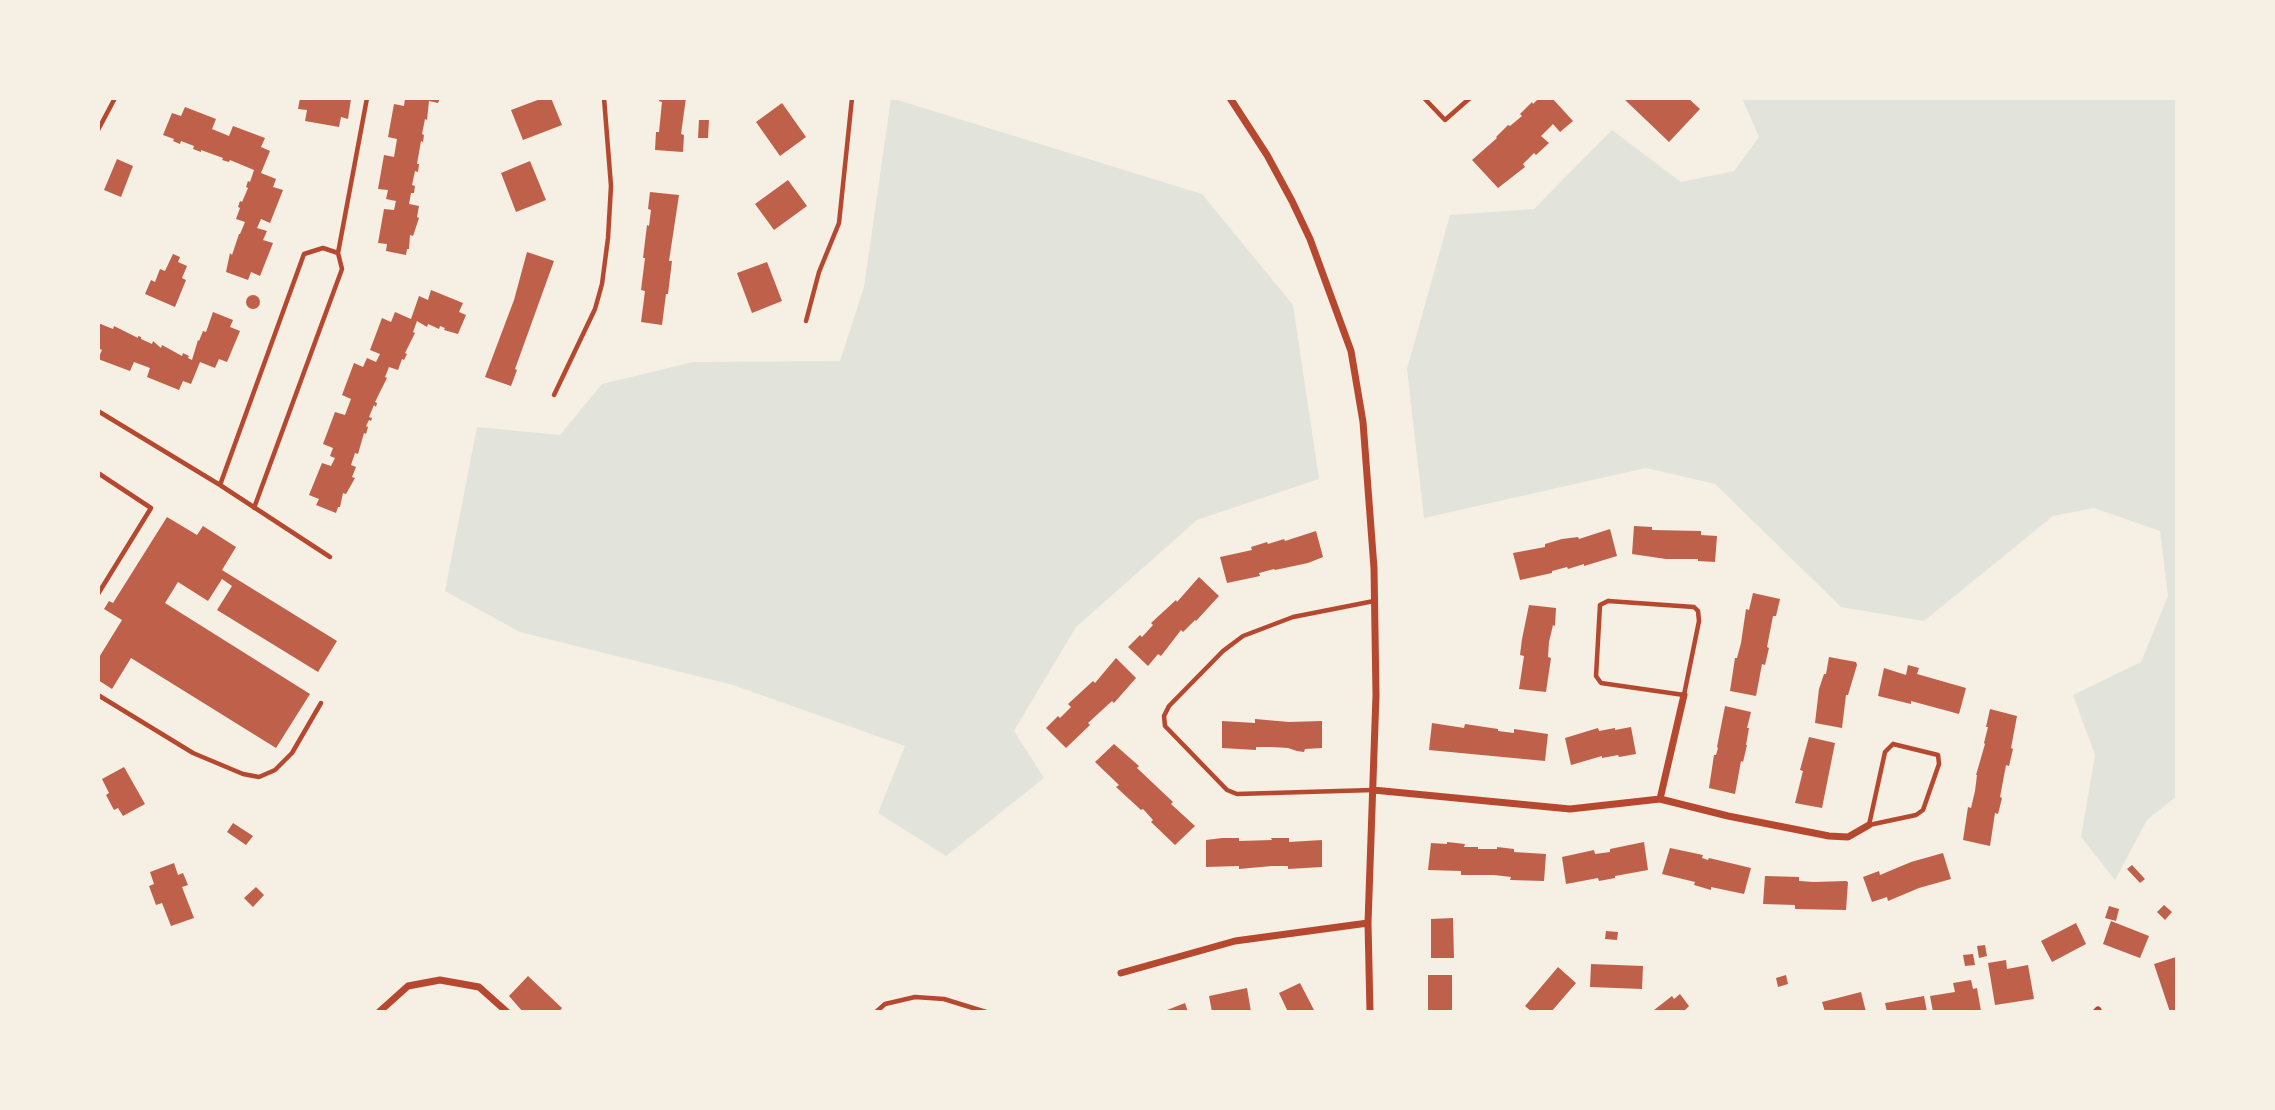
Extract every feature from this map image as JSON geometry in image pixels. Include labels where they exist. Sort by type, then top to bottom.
[{"type":"street","points":[[1230,98],[1267,155],[1310,239],[1351,351],[1363,422],[1374,601],[1376,695],[1368,923],[1370,1012]]},
{"type":"street","points":[[1660,799],[1684,695]]},
{"type":"street","points":[[1373,790],[1570,810],[1660,799],[1740,819],[1829,836],[1848,837],[1869,825]]},
{"type":"street","points":[[1121,973],[1235,941],[1368,923]]},
{"type":"street","points":[[379,1012],[408,986],[440,980],[480,987],[507,1012]]},
{"type":"lane","points":[[98,130],[115,98]]},
{"type":"lane","points":[[254,508],[342,269],[338,253],[367,98]]},
{"type":"lane","points":[[554,395],[595,309],[602,284],[611,186],[604,98]]},
{"type":"lane","points":[[806,321],[819,272],[839,223],[852,98]]},
{"type":"lane","points":[[1424,98],[1445,120],[1470,98]]},
{"type":"lane","points":[[220,485],[304,254],[323,248],[338,253]]},
{"type":"lane","points":[[98,411],[220,485],[330,557]]},
{"type":"lane","points":[[98,473],[151,508],[98,594]]},
{"type":"lane","points":[[1373,790],[1237,794],[1227,790],[1165,726],[1164,716],[1169,706],[1223,651],[1243,636],[1293,617],[1374,601]]},
{"type":"lane","points":[[1608,601],[1689,605],[1698,611],[1699,621],[1684,695],[1601,683],[1596,676],[1600,605],[1608,601]]},
{"type":"lane","points":[[98,695],[193,753],[243,774],[259,777],[275,770],[292,753],[321,703]]},
{"type":"lane","points":[[1893,744],[1903,744],[1938,755],[1939,764],[1923,810],[1916,815],[1869,825],[1885,752],[1893,744]]},
{"type":"lane","points":[[876,1012],[885,1004],[915,997],[944,999],[986,1012]]},
{"type":"shaded area","points":[[891,98],[1202,194],[1293,305],[1319,479],[1197,520],[1076,627],[1014,731],[1044,778],[946,856],[878,813],[905,746],[733,685],[520,632],[445,591],[477,427],[560,435],[602,384],[693,362],[840,361],[864,287]]},
{"type":"shaded area","points":[[1742,98],[2177,98],[2177,796],[2147,820],[2115,880],[2081,837],[2095,755],[2073,695],[2141,662],[2168,596],[2160,531],[2094,508],[2053,516],[1924,621],[1841,607],[1715,484],[1646,468],[1424,518],[1407,369],[1450,215],[1534,209],[1612,130],[1681,182],[1734,171],[1759,137]]},
{"type":"building","points":[[300,98],[351,99],[348,119],[341,117],[339,127],[305,121],[307,110],[298,109]]},
{"type":"building","points":[[405,98],[440,98],[438,103],[429,101],[427,120],[425,119],[418,172],[415,171],[412,185],[415,186],[414,193],[411,193],[409,204],[419,206],[419,218],[413,236],[410,235],[406,255],[386,251],[387,244],[378,243],[384,209],[394,210],[396,201],[386,199],[388,190],[378,189],[384,155],[394,157],[397,139],[388,137],[394,104],[404,106]]},
{"type":"building","points":[[543,98],[551,98],[562,125],[523,140],[511,110]]},
{"type":"building","points":[[659,98],[686,98],[681,134],[684,135],[683,152],[655,150],[662,102]]},
{"type":"building","points":[[1539,98],[1552,98],[1573,121],[1560,132],[1553,124],[1541,136],[1549,143],[1536,155],[1534,153],[1523,164],[1525,167],[1498,188],[1472,160]]},
{"type":"building","points":[[1623,98],[1688,98],[1700,109],[1669,142]]},
{"type":"building","points":[[782,103],[806,137],[780,156],[756,122]]},
{"type":"building","points":[[185,107],[216,119],[212,129],[229,136],[233,126],[265,138],[261,147],[270,151],[261,173],[276,179],[273,187],[283,190],[270,223],[261,219],[257,228],[267,231],[263,240],[273,243],[260,276],[251,272],[248,280],[226,272],[230,253],[232,255],[245,222],[236,219],[240,208],[238,207],[254,170],[193,149],[194,146],[181,141],[180,144],[163,135],[172,113],[181,116]]},
{"type":"building","points":[[699,120],[709,120],[708,138],[698,138]]},
{"type":"building","points":[[117,159],[133,166],[121,197],[104,190]]},
{"type":"building","points":[[530,161],[546,200],[516,212],[501,173]]},
{"type":"building","points":[[788,180],[807,206],[774,230],[755,204]]},
{"type":"building","points":[[650,192],[679,195],[662,325],[641,322],[645,291],[641,290],[643,258],[651,210],[648,209]]},
{"type":"building","points":[[527,252],[554,261],[511,386],[485,377],[514,300]]},
{"type":"building","points":[[173,254],[180,257],[178,262],[187,266],[182,278],[186,280],[175,307],[145,294],[151,280],[155,282],[160,269],[165,271]]},
{"type":"building","points":[[767,262],[782,301],[752,313],[737,273]]},
{"type":"building","points":[[431,290],[463,303],[459,312],[466,315],[458,334],[440,326],[439,329],[428,324],[427,327],[417,321],[413,332],[415,333],[405,353],[407,354],[398,370],[389,367],[385,377],[387,378],[375,402],[376,407],[374,405],[369,417],[372,418],[366,426],[366,434],[364,433],[358,454],[355,453],[351,465],[356,467],[352,477],[355,478],[346,494],[343,493],[340,507],[336,513],[316,505],[319,499],[309,495],[322,463],[331,466],[335,458],[330,456],[333,448],[323,444],[335,412],[345,415],[351,399],[342,395],[354,363],[363,367],[367,358],[376,362],[380,354],[370,350],[382,318],[391,322],[395,312],[411,319],[419,296],[428,300]]},
{"type":"building","points":[[250,295],[256,295],[260,302],[256,309],[250,309],[246,305],[246,299]]},
{"type":"building","points":[[213,312],[233,320],[230,327],[240,331],[227,362],[219,359],[215,368],[200,362],[191,384],[183,381],[179,390],[147,377],[150,368],[134,362],[130,371],[98,359],[102,350],[98,348],[98,323],[113,329],[114,326],[152,344],[153,341],[161,348],[162,345],[182,356],[183,353],[192,360],[198,340],[203,331],[206,332]]},
{"type":"building","points":[[167,517],[197,535],[203,526],[236,547],[222,570],[337,641],[318,672],[217,610],[232,586],[222,579],[208,601],[178,582],[165,603],[310,694],[276,748],[131,658],[112,689],[98,680],[98,659],[122,620],[104,609],[109,601],[113,603]]},
{"type":"building","points":[[1634,526],[1652,527],[1652,530],[1701,531],[1701,535],[1717,536],[1715,562],[1632,554]]},
{"type":"building","points":[[1610,529],[1617,556],[1520,580],[1513,553],[1545,547],[1545,544],[1562,539],[1579,539]]},
{"type":"building","points":[[1316,531],[1323,557],[1227,583],[1220,557],[1252,550],[1251,547],[1267,542],[1285,541]]},
{"type":"building","points":[[1199,577],[1219,596],[1196,621],[1183,632],[1181,630],[1161,656],[1158,654],[1148,666],[1128,647],[1140,635],[1142,637],[1153,625],[1151,623],[1176,600],[1177,602]]},
{"type":"building","points":[[1753,593],[1780,599],[1776,616],[1773,616],[1767,647],[1769,648],[1765,665],[1762,664],[1756,696],[1730,691],[1746,609],[1749,610]]},
{"type":"building","points":[[1529,605],[1556,608],[1555,626],[1553,625],[1549,642],[1548,657],[1551,658],[1546,692],[1519,689],[1524,656],[1520,655]]},
{"type":"building","points":[[1829,657],[1856,662],[1857,665],[1846,695],[1842,728],[1815,723],[1819,689],[1826,674]]},
{"type":"building","points":[[1116,658],[1136,678],[1114,703],[1112,701],[1088,723],[1090,725],[1066,748],[1046,728],[1071,707],[1068,704],[1093,681],[1095,683]]},
{"type":"building","points":[[1908,665],[1919,668],[1917,674],[1966,688],[1959,714],[1911,701],[1911,704],[1878,696],[1884,668],[1906,675]]},
{"type":"building","points":[[1725,706],[1751,712],[1747,745],[1735,794],[1709,788]]},
{"type":"building","points":[[1990,709],[2017,716],[2011,748],[2013,749],[2009,766],[2006,765],[2000,797],[2002,798],[1998,814],[1995,813],[1990,846],[1963,840],[1968,807],[1971,808],[1976,775],[1985,744]]},
{"type":"building","points":[[1255,719],[1322,721],[1322,748],[1305,749],[1304,752],[1272,747],[1256,747],[1256,750],[1222,748],[1222,721],[1255,723]]},
{"type":"building","points":[[1432,723],[1464,728],[1465,724],[1514,733],[1514,729],[1548,734],[1545,761],[1429,750]]},
{"type":"building","points":[[1631,727],[1636,754],[1602,756],[1571,765],[1565,738],[1598,728],[1599,731]]},
{"type":"building","points":[[1809,737],[1835,743],[1822,808],[1795,803]]},
{"type":"building","points":[[1114,744],[1139,766],[1137,768],[1195,826],[1175,845],[1151,822],[1153,820],[1143,809],[1116,787],[1119,785],[1095,762]]},
{"type":"building","points":[[124,767],[145,804],[123,816],[118,808],[114,810],[102,779]]},
{"type":"building","points":[[233,823],[253,836],[246,845],[227,832]]},
{"type":"building","points":[[1239,838],[1239,841],[1289,838],[1289,842],[1322,840],[1322,867],[1206,867],[1206,840]]},
{"type":"building","points":[[1447,842],[1478,849],[1497,847],[1514,849],[1514,852],[1546,854],[1544,881],[1510,880],[1511,877],[1461,875],[1461,871],[1428,870],[1431,843]]},
{"type":"building","points":[[1644,842],[1648,870],[1599,881],[1598,878],[1566,884],[1562,857],[1594,850],[1595,854],[1610,852],[1610,849]]},
{"type":"building","points":[[1670,848],[1703,855],[1702,858],[1708,860],[1709,858],[1751,868],[1744,894],[1711,887],[1711,890],[1694,885],[1695,882],[1662,874]]},
{"type":"building","points":[[1943,853],[1951,879],[1888,901],[1887,897],[1872,902],[1863,877],[1879,871],[1880,875]]},
{"type":"building","points":[[174,863],[178,875],[183,873],[188,885],[182,887],[194,918],[171,926],[162,903],[156,905],[149,886],[154,884],[150,872]]},
{"type":"building","points":[[2132,865],[2145,879],[2140,883],[2127,869]]},
{"type":"building","points":[[1765,876],[1799,877],[1799,881],[1814,882],[1846,881],[1846,910],[1795,909],[1795,905],[1763,904]]},
{"type":"building","points":[[256,887],[264,895],[253,907],[244,898]]},
{"type":"building","points":[[2164,905],[2172,912],[2165,920],[2157,912]]},
{"type":"building","points":[[2109,906],[2119,909],[2116,921],[2105,918]]},
{"type":"building","points":[[1453,918],[1454,958],[1431,958],[1431,919]]},
{"type":"building","points":[[2111,921],[2149,936],[2140,958],[2103,944]]},
{"type":"building","points":[[2076,923],[2086,944],[2052,962],[2041,941]]},
{"type":"building","points":[[1606,931],[1618,932],[1617,940],[1605,939]]},
{"type":"building","points":[[1985,945],[1987,956],[1979,958],[1977,946]]},
{"type":"building","points":[[1973,954],[1975,965],[1965,966],[1963,955]]},
{"type":"building","points":[[2176,957],[2177,1011],[2170,1012],[2154,964]]},
{"type":"building","points":[[2006,960],[2007,969],[2028,965],[2034,999],[1995,1005],[1988,963]]},
{"type":"building","points":[[1591,964],[1643,966],[1642,989],[1590,987]]},
{"type":"building","points":[[1558,967],[1576,983],[1551,1012],[1532,1012],[1525,1006]]},
{"type":"building","points":[[1428,975],[1452,975],[1452,1012],[1428,1012]]},
{"type":"building","points":[[1786,975],[1788,984],[1778,987],[1776,978]]},
{"type":"building","points":[[528,976],[562,1008],[559,1012],[523,1012],[509,996]]},
{"type":"building","points":[[1971,980],[1973,989],[1977,988],[1981,1011],[1933,1012],[1930,996],[1955,992],[1953,983]]},
{"type":"building","points":[[1300,983],[1315,1012],[1288,1012],[1279,993]]},
{"type":"building","points":[[1247,988],[1251,1012],[1212,1012],[1209,996]]},
{"type":"building","points":[[1861,992],[1866,1012],[1825,1012],[1822,1002]]},
{"type":"building","points":[[1680,994],[1689,1006],[1685,1012],[1654,1010],[1672,996],[1674,999]]},
{"type":"building","points":[[1924,996],[1927,1012],[1887,1012],[1885,1003]]},
{"type":"building","points":[[1185,1003],[1188,1012],[1162,1012]]}]
